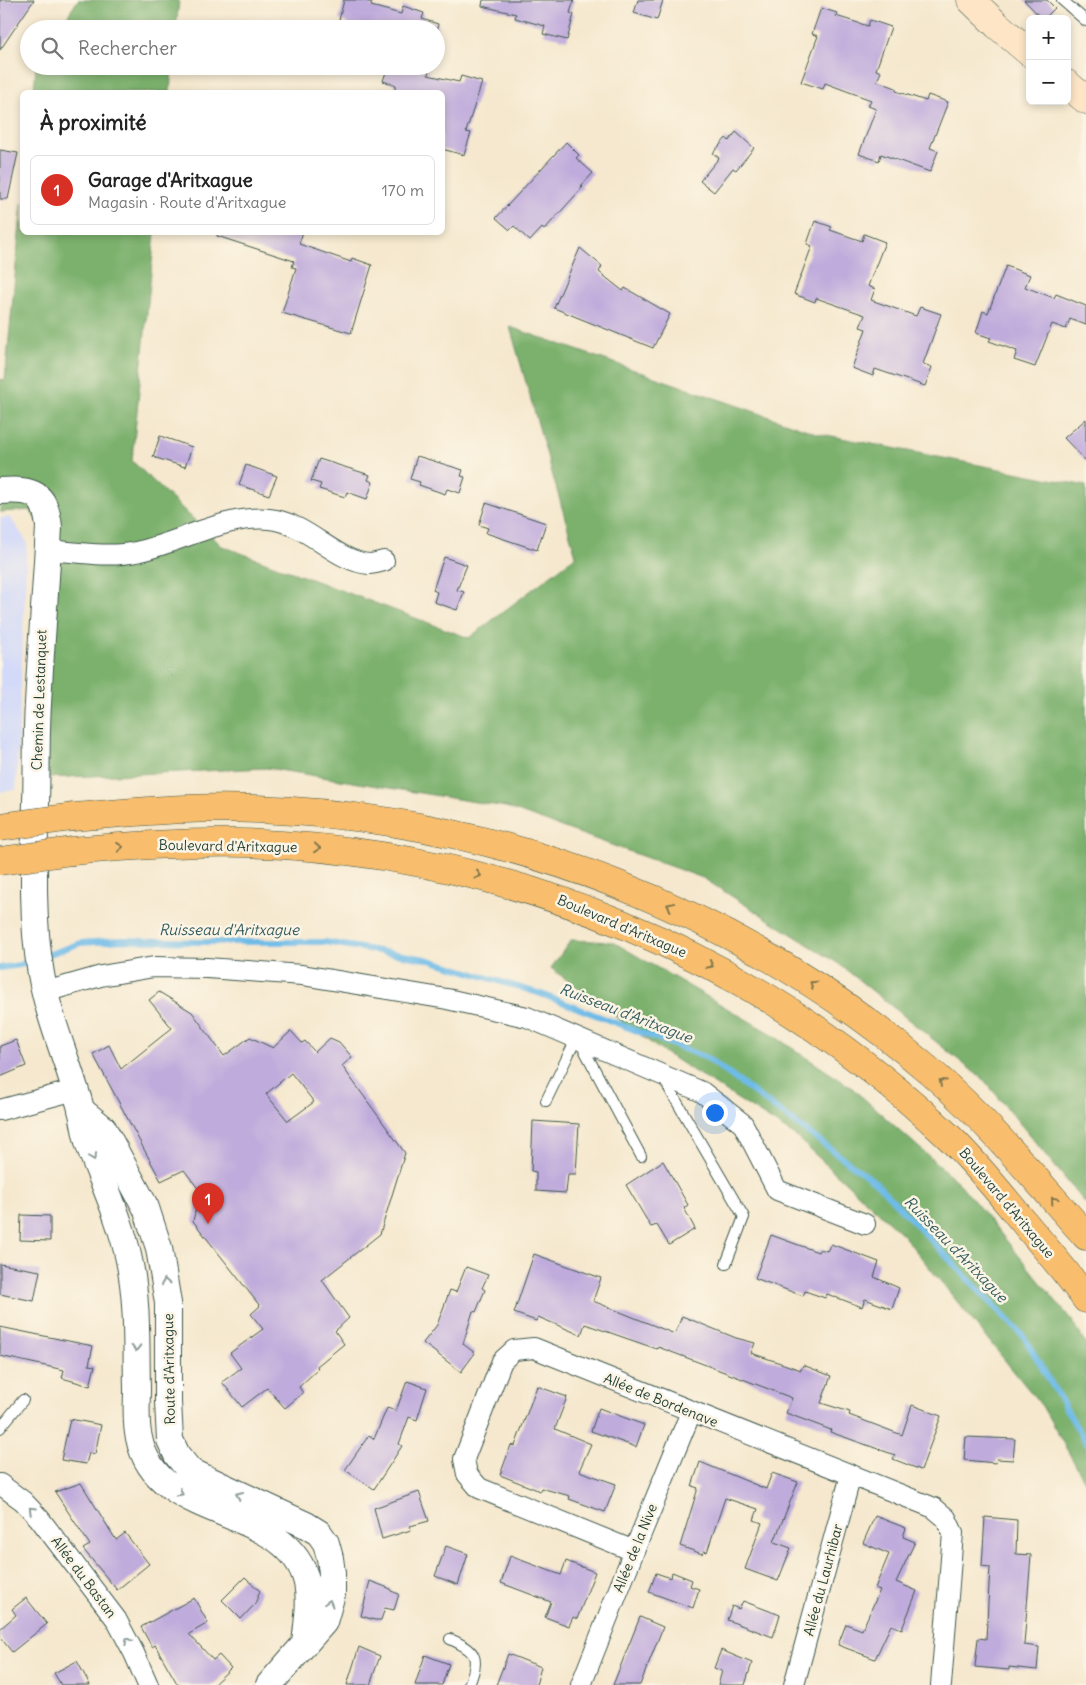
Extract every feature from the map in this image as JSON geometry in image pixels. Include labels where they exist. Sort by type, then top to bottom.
[{"type":"main road","points":[[971,0],[1026,49]]},
{"type":"main road","points":[[1071,87],[1086,100]]},
{"type":"main road","points":[[0,827],[138,812],[255,808],[301,811],[371,819],[448,833],[525,852],[634,890],[673,907],[740,941],[807,980],[871,1024],[933,1075],[995,1133],[1086,1236]]},
{"type":"main road","name":"Boulevard d'Aritxague","points":[[0,861],[125,846],[206,843],[284,846],[357,853],[461,871],[512,884],[593,911],[700,959],[750,986],[796,1014],[893,1087],[977,1165],[1086,1299]]},
{"type":"street","name":"Chemin de Lestanquet","points":[[0,491],[23,490],[38,496],[47,511],[49,527],[37,708],[33,879],[38,956],[45,992]]},
{"type":"street","points":[[48,550],[112,554],[136,552],[215,527],[247,520],[269,519],[290,523],[350,559],[369,564],[384,561]]},
{"type":"street","points":[[305,1644],[309,1608],[307,1582],[293,1554],[280,1542],[260,1530],[181,1495],[164,1483],[144,1455],[138,1435],[136,1315],[130,1262],[119,1223],[87,1140],[78,1100],[58,1040],[45,992],[101,976],[154,968],[207,968],[302,975],[465,1002],[527,1017],[702,1092],[743,1124],[777,1190],[865,1224]]},
{"type":"street","points":[[0,1110],[78,1100]]},
{"type":"street","name":"Route d'Aritxague","points":[[78,1100],[103,1128],[146,1208],[159,1248],[168,1303],[170,1440],[176,1455],[190,1471],[306,1525],[318,1533],[326,1543],[332,1573],[332,1594],[324,1622],[269,1685]]},
{"type":"street","name":"Allée de Bordenave","points":[[634,1551],[479,1488],[467,1474],[464,1459],[502,1361],[514,1350],[534,1348],[934,1508],[946,1518],[953,1533],[941,1685]]},
{"type":"street","name":"Allée de la Nive","points":[[581,1685],[691,1412]]},
{"type":"street","name":"Allée du Laurhibar","points":[[794,1685],[851,1475]]},
{"type":"street","name":"Allée du Bastan","points":[[0,1484],[23,1502],[39,1518],[116,1619],[148,1685]]},
{"type":"lane","points":[[1062,0],[1086,21]]},
{"type":"lane","points":[[546,1101],[577,1037]]},
{"type":"lane","points":[[577,1037],[641,1156]]},
{"type":"lane","points":[[660,1074],[744,1217],[726,1264]]},
{"type":"lane","points":[[0,1428],[23,1400]]},
{"type":"lane","points":[[450,1640],[466,1646],[474,1654],[475,1669],[469,1685]]},
{"type":"shaded area","points":[[10,517],[27,542],[16,790],[0,792],[0,518]]},
{"type":"green space","points":[[78,0],[179,0],[177,20],[65,20]]},
{"type":"green space","points":[[35,75],[171,75],[170,90],[34,90]]},
{"type":"green space","points":[[20,224],[20,235],[155,235],[132,461],[222,546],[469,638],[576,556],[510,327],[816,433],[1086,486],[1086,1204],[985,1081],[839,964],[703,878],[506,807],[267,768],[24,779],[41,528],[30,510],[0,512],[0,379],[5,380]]},
{"type":"green space","points":[[571,940],[613,942],[768,1032],[852,1088],[961,1185],[1073,1322],[1086,1344],[1086,1483],[1042,1406],[903,1235],[794,1135],[659,1049],[551,968]]},
{"type":"building","points":[[0,0],[34,0],[20,20],[0,50]]},
{"type":"building","points":[[344,0],[363,0],[372,3],[371,6],[401,14],[403,6],[424,13],[422,19],[425,20],[339,20]]},
{"type":"building","points":[[483,0],[574,0],[570,13],[574,14],[567,40],[543,34],[545,26],[515,18],[516,14],[482,6]]},
{"type":"building","points":[[638,0],[663,0],[657,20],[634,13]]},
{"type":"building","points":[[1024,0],[1047,0],[1055,8],[1048,15],[1038,15]]},
{"type":"building","points":[[821,8],[837,13],[836,16],[868,26],[870,20],[891,27],[876,70],[881,72],[877,81],[896,88],[896,91],[926,101],[928,95],[948,102],[930,148],[938,151],[930,172],[881,154],[879,161],[859,154],[876,109],[868,106],[871,100],[825,83],[823,89],[801,82],[818,36],[812,34]]},
{"type":"building","points":[[385,75],[428,75],[459,82],[461,76],[482,82],[466,132],[471,133],[464,155],[445,150],[445,90],[395,90],[396,85],[383,81]]},
{"type":"building","points":[[736,132],[754,148],[736,170],[733,168],[714,192],[700,181],[719,158],[713,153],[726,138],[729,141]]},
{"type":"building","points":[[566,142],[579,155],[576,158],[593,173],[581,186],[583,187],[544,230],[542,228],[530,241],[514,226],[510,230],[496,218]]},
{"type":"building","points":[[0,150],[18,153],[8,199],[0,199]]},
{"type":"building","points":[[815,221],[832,227],[830,230],[862,241],[864,234],[885,242],[868,286],[875,289],[871,300],[916,316],[920,307],[941,314],[923,364],[932,367],[925,386],[875,369],[873,376],[852,368],[866,329],[860,327],[865,315],[816,298],[815,302],[794,294],[812,246],[807,244]]},
{"type":"building","points":[[302,235],[299,244],[351,262],[352,258],[372,265],[351,333],[282,313],[296,268],[292,267],[294,261],[217,236]]},
{"type":"building","points":[[580,248],[602,266],[599,272],[623,291],[625,288],[670,314],[653,348],[554,308]]},
{"type":"building","points":[[1006,266],[1030,275],[1025,287],[1054,298],[1056,294],[1086,306],[1086,325],[1070,319],[1066,329],[1052,324],[1035,367],[1014,360],[1017,351],[989,341],[991,338],[976,333],[983,311],[988,313]]},
{"type":"building","points":[[1086,419],[1086,461],[1064,438]]},
{"type":"building","points":[[160,436],[192,447],[185,467],[153,457]]},
{"type":"building","points":[[417,456],[463,470],[461,476],[465,477],[460,493],[447,489],[445,494],[419,485],[420,482],[410,479]]},
{"type":"building","points":[[319,459],[370,475],[368,480],[373,482],[367,499],[347,492],[345,497],[319,489],[321,484],[311,481]]},
{"type":"building","points":[[246,465],[277,476],[269,495],[239,485]]},
{"type":"building","points":[[486,503],[546,523],[537,550],[486,533],[488,528],[479,525]]},
{"type":"building","points":[[444,557],[467,565],[457,590],[464,592],[457,610],[434,602],[437,592],[433,590]]},
{"type":"building","points":[[159,992],[192,1012],[224,1056],[250,1037],[273,1048],[291,1031],[302,1043],[305,1041],[315,1052],[330,1038],[339,1042],[352,1057],[342,1066],[405,1153],[380,1234],[322,1280],[349,1318],[335,1331],[344,1344],[317,1366],[318,1369],[299,1387],[303,1393],[285,1408],[267,1388],[242,1407],[222,1382],[241,1368],[230,1353],[263,1329],[251,1314],[260,1306],[193,1221],[200,1191],[184,1170],[161,1181],[93,1054],[109,1045],[121,1069],[172,1028],[149,1000]],"holes":[[[291,1073],[314,1102],[288,1121],[266,1094]]]},
{"type":"building","points":[[16,1040],[26,1066],[0,1077],[0,1046]]},
{"type":"building","points":[[533,1121],[579,1124],[576,1174],[568,1174],[566,1193],[536,1191],[536,1172],[531,1171]]},
{"type":"building","points":[[663,1161],[688,1205],[684,1208],[695,1229],[669,1245],[657,1225],[651,1227],[626,1185]]},
{"type":"building","points":[[21,1215],[50,1216],[50,1241],[20,1240]]},
{"type":"building","points":[[771,1235],[818,1252],[820,1249],[827,1251],[831,1244],[879,1262],[874,1277],[899,1288],[892,1309],[865,1299],[862,1307],[827,1294],[825,1298],[805,1291],[803,1296],[755,1278]]},
{"type":"building","points":[[534,1254],[601,1278],[593,1301],[675,1334],[682,1316],[736,1338],[755,1343],[751,1353],[801,1370],[803,1365],[831,1376],[821,1403],[850,1412],[849,1415],[902,1435],[912,1405],[941,1416],[921,1470],[893,1459],[895,1455],[830,1432],[831,1430],[786,1413],[792,1398],[658,1347],[657,1349],[585,1324],[581,1335],[538,1317],[536,1321],[514,1313]]},
{"type":"building","points":[[0,1264],[40,1271],[34,1301],[0,1294]]},
{"type":"building","points":[[466,1267],[488,1275],[482,1288],[485,1290],[476,1312],[473,1311],[463,1344],[475,1353],[461,1372],[423,1343],[437,1325],[450,1290],[456,1292]]},
{"type":"building","points":[[0,1327],[93,1346],[89,1365],[95,1366],[90,1386],[62,1378],[64,1370],[0,1356]]},
{"type":"building","points":[[407,1381],[427,1388],[417,1420],[409,1417],[399,1444],[402,1446],[374,1489],[345,1470],[369,1435],[374,1439],[387,1408],[396,1411]]},
{"type":"building","points":[[537,1386],[567,1397],[555,1429],[591,1444],[579,1471],[616,1484],[605,1512],[569,1499],[570,1496],[541,1488],[540,1491],[500,1475],[511,1445],[515,1446]]},
{"type":"building","points":[[599,1408],[644,1425],[636,1447],[591,1431]]},
{"type":"building","points":[[70,1419],[101,1425],[95,1454],[89,1453],[86,1464],[61,1460]]},
{"type":"building","points":[[966,1437],[1015,1439],[1013,1460],[997,1459],[996,1463],[964,1460]]},
{"type":"building","points":[[700,1462],[766,1489],[772,1473],[798,1482],[774,1542],[791,1548],[778,1581],[745,1569],[762,1523],[754,1520],[758,1509],[725,1498],[707,1552],[704,1551],[702,1554],[680,1546],[698,1488],[692,1486]]},
{"type":"building","points":[[81,1483],[116,1540],[125,1533],[149,1564],[117,1590],[83,1549],[90,1545],[55,1492]]},
{"type":"building","points":[[419,1492],[429,1521],[410,1526],[411,1530],[382,1539],[374,1508]]},
{"type":"building","points":[[875,1516],[906,1528],[903,1537],[915,1542],[896,1582],[917,1591],[902,1629],[891,1625],[875,1659],[838,1645],[846,1624],[862,1630],[880,1590],[875,1588],[889,1554],[863,1543]]},
{"type":"building","points":[[985,1517],[1017,1520],[1016,1554],[1031,1555],[1024,1645],[1039,1647],[1037,1670],[1009,1667],[1009,1670],[975,1667],[978,1638],[986,1639],[990,1567],[982,1566]]},
{"type":"building","points":[[446,1546],[468,1554],[458,1585],[435,1576]]},
{"type":"building","points":[[510,1556],[561,1575],[566,1561],[595,1572],[577,1619],[573,1617],[569,1626],[545,1617],[551,1602],[501,1583]]},
{"type":"building","points":[[672,1572],[692,1580],[690,1586],[699,1589],[693,1608],[649,1592],[656,1573],[671,1578]]},
{"type":"building","points":[[245,1577],[260,1591],[255,1604],[241,1619],[222,1600]]},
{"type":"building","points":[[370,1581],[399,1594],[394,1610],[385,1608],[381,1620],[361,1616]]},
{"type":"building","points":[[26,1598],[47,1624],[12,1652],[0,1637],[0,1629],[16,1615],[12,1609]]},
{"type":"building","points":[[194,1598],[208,1623],[189,1634],[213,1660],[219,1655],[231,1668],[213,1685],[178,1685],[155,1645],[152,1647],[141,1627]]},
{"type":"building","points":[[743,1601],[780,1615],[773,1637],[727,1620],[732,1606],[739,1609]]},
{"type":"building","points":[[640,1617],[663,1627],[640,1685],[613,1685]]},
{"type":"building","points":[[359,1647],[380,1656],[370,1685],[347,1685]]},
{"type":"building","points":[[721,1650],[752,1663],[745,1685],[718,1685],[722,1671],[714,1668]]},
{"type":"building","points":[[508,1654],[541,1667],[536,1685],[496,1685]]},
{"type":"building","points":[[425,1655],[449,1664],[442,1685],[415,1685]]},
{"type":"building","points":[[77,1661],[90,1685],[61,1685],[54,1673]]},
{"type":"waterway","name":"Ruisseau d'Aritxague","points":[[44,956],[81,943],[122,940],[325,942],[426,959],[541,994],[707,1058],[875,1182],[1024,1337],[1086,1443]]},
{"type":"waterway","name":"Ruisseau d'Aritxague","points":[[0,968],[20,965],[34,959]]},
{"type":"place","name":"Garage d'Aritxague","points":[[208,1224]]}]
